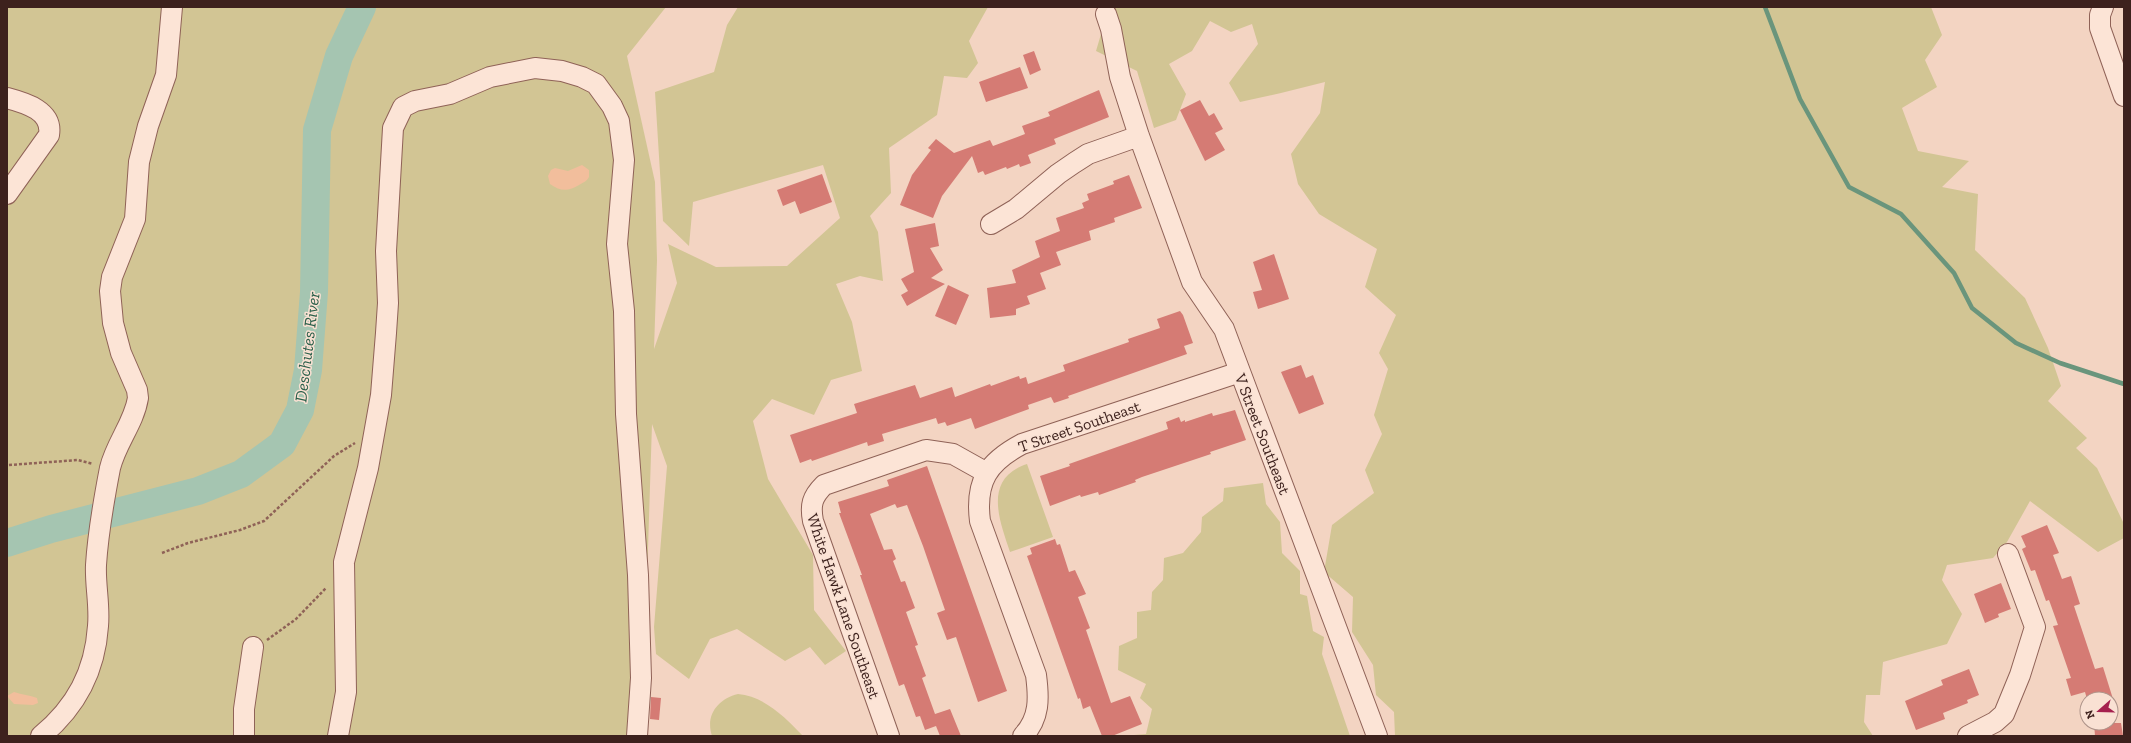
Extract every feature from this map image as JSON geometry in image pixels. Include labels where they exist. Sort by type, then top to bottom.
[{"type":"street","points":[[41,736],[60,720],[71,707],[86,677],[98,626],[96,564],[108,481],[116,451],[132,417],[138,398],[137,390],[121,353],[113,323],[110,291],[112,277],[135,219],[139,162],[148,126],[166,75],[172,7]]},
{"type":"street","points":[[2103,7],[2100,15],[2100,28],[2122,86]]},
{"type":"street","name":"V Street Southeast","points":[[1106,14],[1111,29],[1120,77],[1139,136],[1192,282],[1224,329],[1377,736]]},
{"type":"street","points":[[338,736],[346,692],[344,562],[368,468],[380,395],[388,303],[386,251],[393,128],[403,107],[415,101],[450,94],[490,77],[535,68],[562,71],[582,77],[596,84],[612,106],[619,121],[624,160],[617,244],[624,311],[626,414],[638,574],[640,678],[637,736]]},
{"type":"street","points":[[7,98],[38,110],[44,116],[50,128],[49,135],[7,194]]},
{"type":"street","points":[[990,224],[1016,209],[1058,174],[1088,154],[1139,136]]},
{"type":"street","name":"T Street Southeast","points":[[1023,736],[1031,728],[1037,713],[1039,695],[1036,675],[980,520],[978,498],[980,487],[987,473],[994,462],[1022,444],[1240,372]]},
{"type":"street","name":"White Hawk Lane Southeast","points":[[889,736],[813,521],[810,505],[815,494],[824,485],[926,450],[953,454],[987,473]]},
{"type":"street","points":[[1968,736],[1995,722],[2004,714],[2020,675],[2035,627],[2008,554]]},
{"type":"street","points":[[244,736],[244,709],[253,647]]},
{"type":"path","points":[[162,553],[188,543],[240,530],[264,521],[334,456],[374,433]]},
{"type":"path","points":[[9,465],[85,460],[95,464],[108,481]]},
{"type":"path","points":[[253,647],[276,634],[309,607],[335,577],[344,562]]},
{"type":"shaded area","points":[[7,7],[666,7],[627,56],[655,182],[657,260],[654,349],[677,283],[668,244],[716,267],[787,266],[840,218],[823,165],[693,202],[689,246],[663,221],[655,92],[714,72],[727,25],[738,7],[988,7],[969,41],[978,63],[967,78],[944,76],[937,115],[889,148],[891,193],[870,216],[878,232],[883,281],[860,276],[836,284],[852,322],[862,371],[831,380],[814,415],[772,399],[753,421],[768,479],[813,555],[814,610],[846,651],[825,665],[810,647],[785,661],[737,629],[710,639],[689,679],[656,654],[654,627],[667,466],[652,424],[642,736],[7,736]]},
{"type":"shaded area","points":[[1109,7],[1931,7],[1942,35],[1925,60],[1937,87],[1902,108],[1918,151],[1969,161],[1942,187],[1978,194],[1975,250],[2025,298],[2048,348],[2061,386],[2048,401],[2087,438],[2076,448],[2097,468],[2124,524],[2124,538],[2098,552],[2030,501],[2007,542],[1993,558],[1947,565],[1942,580],[1962,614],[1947,644],[1883,662],[1880,695],[1866,695],[1864,722],[1873,736],[1395,736],[1394,712],[1376,695],[1373,665],[1352,632],[1353,597],[1324,572],[1332,525],[1374,493],[1365,470],[1382,434],[1374,415],[1388,369],[1379,353],[1396,315],[1365,287],[1377,249],[1319,214],[1298,184],[1291,154],[1320,113],[1325,82],[1240,102],[1229,83],[1258,44],[1252,24],[1231,32],[1210,21],[1192,51],[1169,64],[1186,94],[1176,120],[1154,128],[1137,71],[1096,51]]},
{"type":"shaded area","points":[[1027,464],[1053,537],[1010,552],[999,514],[999,490],[1004,479],[1013,471]]},
{"type":"shaded area","points":[[1263,483],[1266,504],[1280,522],[1282,553],[1300,571],[1300,594],[1307,596],[1313,631],[1324,637],[1322,654],[1350,736],[1122,736],[1146,734],[1152,709],[1140,698],[1146,684],[1118,670],[1119,646],[1137,638],[1137,612],[1151,610],[1152,592],[1163,580],[1164,558],[1183,553],[1201,532],[1202,517],[1223,501],[1224,488]]},
{"type":"shaded area","points":[[738,694],[766,703],[782,715],[803,736],[712,736],[710,721],[715,709],[719,704],[731,696]]},
{"type":"sand","points":[[582,165],[589,170],[589,177],[584,182],[565,190],[550,184],[548,176],[551,170],[555,168],[568,171]]},
{"type":"sand","points":[[14,692],[37,698],[38,703],[33,705],[14,704],[7,696]]},
{"type":"building","points":[[1034,51],[1041,70],[1030,75],[1023,55]]},
{"type":"building","points":[[1020,67],[1028,88],[986,102],[979,82]]},
{"type":"building","points":[[1099,90],[1109,117],[1054,139],[1056,144],[1028,155],[1031,163],[1020,167],[1019,164],[1007,169],[1006,167],[985,175],[983,171],[978,173],[972,156],[942,196],[933,218],[900,205],[912,175],[931,150],[928,148],[936,139],[954,153],[990,140],[993,146],[1025,134],[1022,126],[1050,116],[1048,112]]},
{"type":"building","points":[[1200,100],[1209,116],[1214,113],[1223,129],[1215,133],[1225,150],[1205,161],[1180,110]]},
{"type":"building","points":[[822,174],[832,202],[800,214],[795,201],[783,206],[777,190]]},
{"type":"building","points":[[1129,175],[1142,208],[1114,218],[1115,222],[1089,231],[1091,240],[1056,252],[1061,265],[1040,273],[1046,289],[1027,296],[1030,304],[1016,309],[1016,315],[990,318],[987,288],[1016,283],[1012,270],[1040,257],[1035,241],[1060,231],[1056,218],[1084,208],[1082,203],[1089,200],[1087,194],[1114,184],[1113,181]]},
{"type":"building","points":[[935,223],[939,246],[930,248],[943,270],[931,278],[945,284],[907,306],[901,295],[908,291],[901,279],[914,272],[905,229]]},
{"type":"building","points":[[1274,254],[1289,299],[1258,309],[1253,292],[1262,290],[1253,262]]},
{"type":"building","points":[[948,285],[969,295],[956,325],[935,316]]},
{"type":"building","points":[[1180,311],[1183,315],[1193,343],[1184,346],[1187,354],[1068,396],[1069,398],[1054,403],[1051,397],[1028,405],[1029,409],[975,429],[971,418],[947,426],[945,422],[938,424],[936,418],[882,434],[884,441],[868,446],[867,442],[812,461],[811,459],[800,463],[790,435],[857,413],[854,404],[915,385],[920,398],[952,387],[955,397],[990,384],[991,386],[1019,376],[1020,379],[1026,377],[1028,384],[1065,371],[1063,365],[1129,342],[1128,339],[1160,328],[1157,319]]},
{"type":"building","points":[[1301,365],[1306,378],[1313,375],[1324,404],[1299,414],[1281,372]]},
{"type":"building","points":[[1235,410],[1246,440],[1210,452],[1211,454],[1142,477],[1135,480],[1136,482],[1099,495],[1098,492],[1081,497],[1080,495],[1050,506],[1040,476],[1070,466],[1069,464],[1168,429],[1166,422],[1179,417],[1181,422],[1185,420],[1185,422],[1212,413],[1213,416]]},
{"type":"building","points":[[927,466],[1007,691],[978,702],[956,637],[947,640],[937,613],[945,610],[907,505],[897,508],[895,504],[870,514],[884,550],[892,549],[896,559],[893,561],[901,582],[905,581],[915,608],[906,612],[918,645],[915,646],[926,676],[922,678],[935,714],[950,709],[961,736],[940,736],[936,726],[925,730],[920,716],[916,717],[904,684],[899,686],[860,575],[862,575],[839,513],[841,513],[838,502],[889,486],[887,480]]},
{"type":"building","points":[[2047,525],[2059,553],[2053,555],[2062,579],[2071,576],[2080,604],[2074,606],[2095,669],[2103,667],[2110,691],[2079,691],[2079,694],[2071,696],[2066,679],[2071,678],[2053,626],[2058,625],[2049,600],[2046,601],[2035,570],[2031,571],[2022,549],[2026,547],[2021,536]]},
{"type":"building","points":[[1055,539],[1057,545],[1060,544],[1069,572],[1075,570],[1086,594],[1078,597],[1090,628],[1086,630],[1111,703],[1130,696],[1142,724],[1112,736],[1102,736],[1090,706],[1083,709],[1080,698],[1078,699],[1027,556],[1032,554],[1030,548]]},
{"type":"building","points":[[2001,583],[2011,609],[1998,614],[1999,617],[1985,623],[1974,594]]},
{"type":"building","points":[[1969,669],[1979,695],[1967,700],[1968,703],[1943,713],[1945,719],[1916,730],[1905,701],[1943,685],[1941,680]]},
{"type":"building","points":[[651,697],[661,698],[659,720],[650,719]]},
{"type":"building","points":[[2119,723],[2121,723],[2123,736],[2095,736],[2095,731],[2119,731]]},
{"type":"waterway","name":"Deschutes River","points":[[7,543],[51,529],[198,491],[241,474],[282,444],[300,410],[308,370],[314,292],[317,130],[339,56],[362,7]]},
{"type":"waterway","points":[[1765,7],[1800,99],[1849,187],[1901,214],[1954,273],[1972,308],[2016,343],[2060,363],[2124,384]]}]
